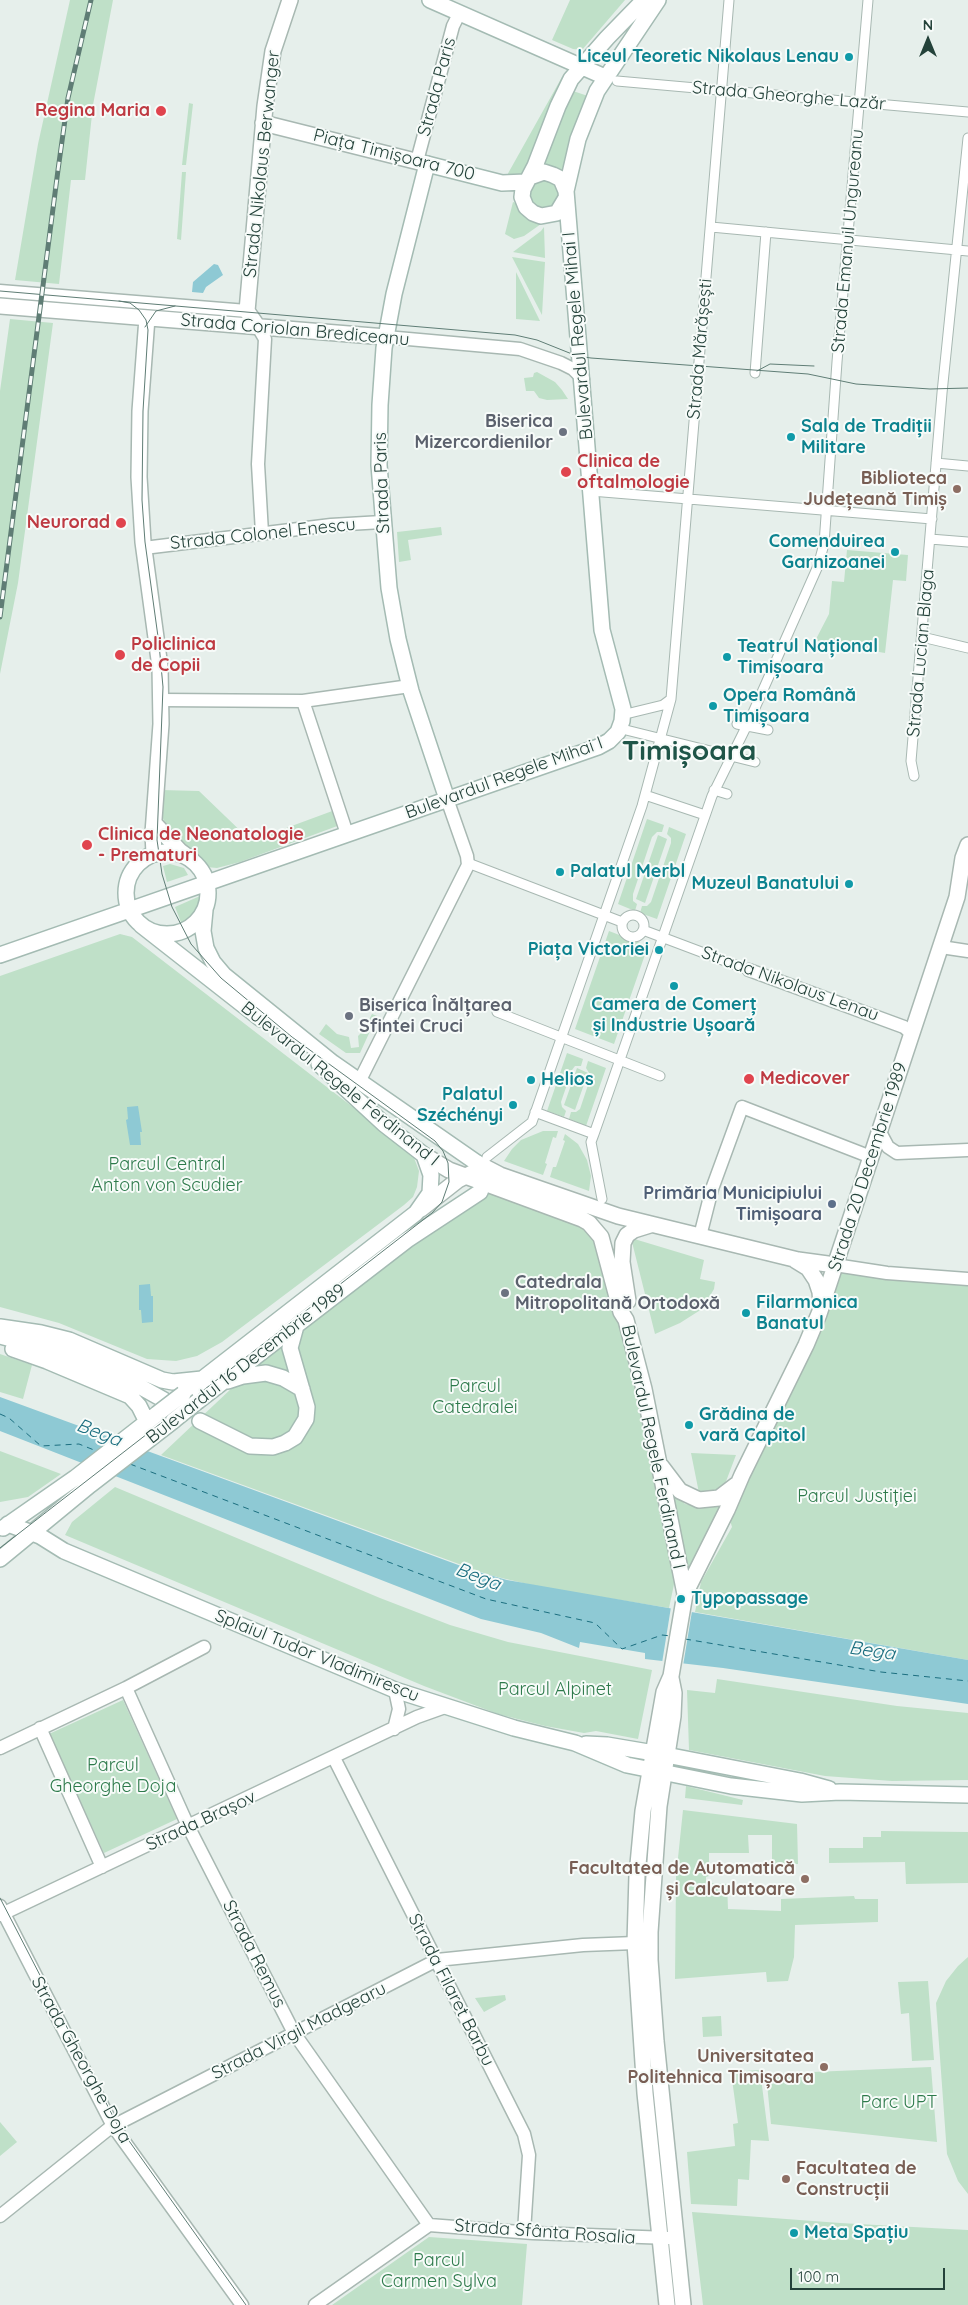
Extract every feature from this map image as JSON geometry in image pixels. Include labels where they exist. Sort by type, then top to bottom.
[{"type":"main road","name":"Strada Nikolaus Berwanger","points":[[247,312],[264,122],[273,51],[290,0]]},
{"type":"main road","name":"Strada Gheorghe Lazăr","points":[[430,0],[611,79]]},
{"type":"main road","points":[[528,180],[544,172],[554,174],[560,180],[566,195],[561,209],[557,213],[548,216],[537,215],[530,211],[523,201],[523,189],[571,80],[606,38],[644,0]]},
{"type":"main road","name":"Bulevardul Regele Mihai I","points":[[0,955],[598,747],[609,741],[618,732],[622,721],[622,709],[602,630],[583,379],[576,329],[566,195],[578,139],[592,101],[611,79],[658,0]]},
{"type":"main road","name":"Piața Timișoara 700","points":[[264,122],[502,183],[528,180]]},
{"type":"main road","name":"Strada Paris","points":[[422,162],[386,337],[379,429],[382,522],[393,614],[410,686],[447,799]]},
{"type":"main road","name":"Strada Coriolan Brediceanu","points":[[0,306],[148,311],[258,327],[386,337]]},
{"type":"main road","points":[[148,311],[139,454],[144,548],[160,667],[161,700],[154,854]]},
{"type":"main road","points":[[247,312],[258,327]]},
{"type":"main road","points":[[154,823],[180,851],[201,869],[207,882]]},
{"type":"main road","name":"Strada 20 Decembrie 1989","points":[[685,1594],[727,1510],[817,1318],[880,1132],[910,1029],[941,947],[957,897],[963,858],[968,845]]},
{"type":"main road","points":[[129,909],[126,892],[129,878],[137,865],[154,854],[170,852],[190,859]]},
{"type":"main road","name":"Strada 20 Decembrie 1989","points":[[957,897],[968,878]]},
{"type":"main road","name":"Bulevardul Regele Ferdinand I","points":[[207,882],[209,896],[205,910],[203,936],[208,953],[216,967],[273,1016],[359,1082],[482,1169],[502,1191],[582,1219],[595,1230],[604,1243],[621,1312],[626,1320],[660,1465],[685,1594]]},
{"type":"main road","name":"Bulevardul Regele Ferdinand I","points":[[129,909],[140,925],[331,1074],[384,1124],[424,1155],[444,1168],[465,1176],[482,1169]]},
{"type":"main road","points":[[140,925],[154,932],[174,934],[193,925],[205,910]]},
{"type":"main road","points":[[416,1213],[430,1194],[430,1168],[424,1155]]},
{"type":"main road","points":[[482,1169],[598,1210],[786,1257],[835,1265]]},
{"type":"main road","name":"Bulevardul 16 Decembrie 1989","points":[[2,1527],[151,1424],[173,1421],[407,1240],[481,1191],[482,1169]]},
{"type":"main road","name":"Bulevardul 16 Decembrie 1989","points":[[0,1558],[90,1485],[183,1394],[465,1176]]},
{"type":"main road","points":[[470,1199],[490,1192],[502,1191]]},
{"type":"main road","points":[[626,1320],[629,1310],[622,1262],[623,1243],[627,1235],[634,1230],[650,1224]]},
{"type":"main road","points":[[786,1257],[804,1266],[816,1280],[821,1299],[817,1318]]},
{"type":"main road","points":[[200,1422],[250,1446],[273,1447],[295,1437],[306,1419],[307,1407],[290,1348],[296,1326]]},
{"type":"main road","points":[[0,1327],[42,1333],[69,1340],[162,1380],[173,1382],[202,1380]]},
{"type":"main road","points":[[0,1336],[72,1356],[130,1381],[164,1400]]},
{"type":"main road","points":[[0,1345],[47,1361],[130,1396],[151,1424]]},
{"type":"main road","points":[[219,1384],[243,1376],[266,1374],[283,1378],[302,1389]]},
{"type":"main road","points":[[660,1465],[680,1491],[699,1500],[712,1500],[724,1496],[733,1489],[742,1475]]},
{"type":"main road","name":"Splaiul Tudor Vladimirescu","points":[[2,1527],[64,1551],[395,1690],[514,1728],[575,1743],[627,1765],[730,1786],[802,1794],[840,1792]]},
{"type":"main road","points":[[667,2305],[644,2083],[635,1943],[637,1875],[660,1754],[673,1716],[674,1693],[671,1676],[685,1594]]},
{"type":"main road","name":"Splaiul Tudor Vladimirescu","points":[[575,1743],[607,1745],[660,1754],[800,1781],[840,1792]]},
{"type":"main road","points":[[656,1772],[650,1960],[656,2042],[683,2305]]},
{"type":"main road","points":[[840,1792],[968,1796]]},
{"type":"street","name":"Strada Mărășești","points":[[671,699],[730,0]]},
{"type":"street","name":"Strada Emanuil Ungureanu","points":[[746,726],[818,566],[824,544],[837,362],[868,0]]},
{"type":"street","name":"Strada Paris","points":[[422,162],[453,26],[460,14]]},
{"type":"street","name":"Strada Gheorghe Lazăr","points":[[611,79],[722,91],[860,102],[965,114]]},
{"type":"street","name":"Strada Lucian Blaga","points":[[914,776],[911,761],[936,463],[968,138]]},
{"type":"street","points":[[711,227],[968,251]]},
{"type":"street","points":[[755,373],[766,232]]},
{"type":"street","name":"Strada Coriolan Brediceanu","points":[[0,291],[148,311],[247,312]]},
{"type":"street","points":[[258,327],[266,339],[258,464],[262,533]]},
{"type":"street","name":"Strada Coriolan Brediceanu","points":[[386,337],[524,350],[561,363],[573,369],[583,379]]},
{"type":"street","points":[[936,463],[968,466]]},
{"type":"street","points":[[591,491],[784,507],[827,515],[932,519]]},
{"type":"street","name":"Strada Colonel Enescu","points":[[144,548],[331,525],[382,522]]},
{"type":"street","points":[[931,534],[968,542]]},
{"type":"street","points":[[922,637],[968,648]]},
{"type":"street","points":[[161,700],[303,701],[410,686]]},
{"type":"street","points":[[630,713],[663,705],[671,699]]},
{"type":"street","points":[[482,1169],[532,1122],[557,1036],[604,916],[645,795],[671,699]]},
{"type":"street","points":[[303,701],[347,834]]},
{"type":"street","points":[[736,724],[768,730]]},
{"type":"street","points":[[602,1199],[591,1142],[714,790],[746,726]]},
{"type":"street","points":[[626,730],[756,762]]},
{"type":"street","points":[[724,772],[733,774]]},
{"type":"street","points":[[714,790],[727,794]]},
{"type":"street","points":[[645,795],[705,815]]},
{"type":"street","points":[[359,1082],[468,863],[447,799]]},
{"type":"street","points":[[468,863],[622,922]]},
{"type":"street","points":[[635,915],[643,922],[643,930],[637,937],[629,937],[623,932],[622,922],[628,916],[635,915]]},
{"type":"street","points":[[643,930],[662,937]]},
{"type":"street","name":"Strada Nikolaus Lenau","points":[[662,937],[910,1029]]},
{"type":"street","points":[[941,947],[968,951]]},
{"type":"street","points":[[497,1012],[660,1076]]},
{"type":"street","points":[[700,1236],[711,1192],[742,1108],[871,1157]]},
{"type":"street","points":[[535,1112],[594,1134]]},
{"type":"street","points":[[880,1132],[888,1147],[897,1153],[968,1150]]},
{"type":"street","points":[[835,1265],[886,1273],[968,1279]]},
{"type":"street","points":[[0,1748],[126,1688],[204,1648]]},
{"type":"street","name":"Strada Remus","points":[[126,1688],[188,1826],[294,2033],[430,2224]]},
{"type":"street","points":[[394,1729],[399,1709],[395,1690]]},
{"type":"street","name":"Strada Brașov","points":[[3,1912],[445,1706]]},
{"type":"street","points":[[40,1728],[102,1867]]},
{"type":"street","name":"Strada Filaret Barbu","points":[[334,1758],[437,1960],[528,2145],[524,2232]]},
{"type":"street","name":"Strada Gheorghe Doja","points":[[3,1912],[113,2126],[242,2305]]},
{"type":"street","name":"Strada Virgil Madgearu","points":[[0,2216],[98,2135],[113,2126],[437,1960],[583,1945],[635,1943]]},
{"type":"street","points":[[315,2305],[430,2224]]},
{"type":"street","name":"Strada Sfânta Rosalia","points":[[430,2224],[524,2232],[660,2239],[676,2238]]},
{"type":"green space","points":[[70,0],[113,0],[93,105],[85,180],[71,180],[59,284],[15,280],[38,144]]},
{"type":"green space","points":[[570,0],[625,0],[582,50],[573,49],[552,40]]},
{"type":"green space","points":[[562,77],[567,79],[524,178],[506,177]]},
{"type":"green space","points":[[573,91],[588,96],[564,177],[540,169]]},
{"type":"green space","points":[[189,103],[193,104],[186,165],[182,165]]},
{"type":"green space","points":[[182,172],[186,172],[181,240],[177,239]]},
{"type":"green space","points":[[542,176],[561,188],[558,205],[543,212],[529,202],[529,186]]},
{"type":"green space","points":[[513,202],[518,204],[526,215],[541,224],[524,236],[514,239],[505,234]]},
{"type":"green space","points":[[544,227],[545,258],[513,252],[541,231]]},
{"type":"green space","points":[[512,257],[545,262],[542,315]]},
{"type":"green space","points":[[516,272],[540,321],[516,319]]},
{"type":"green space","points":[[10,319],[53,323],[18,583],[0,674],[0,391]]},
{"type":"green space","points":[[537,372],[555,382],[568,399],[547,400],[539,398],[534,391],[526,391],[524,378],[533,377],[534,373]]},
{"type":"green space","points":[[441,527],[442,535],[408,540],[411,560],[399,562],[397,532]]},
{"type":"green space","points":[[847,550],[908,555],[906,581],[893,580],[885,653],[815,641],[829,614],[832,581],[844,582]]},
{"type":"green space","points":[[161,790],[199,791],[251,841],[335,810],[340,825],[240,862],[217,868],[206,867],[196,862],[166,829],[161,811]]},
{"type":"green space","points":[[647,819],[664,825],[662,832],[657,832],[652,837],[633,894],[633,901],[637,904],[635,911],[618,904]]},
{"type":"green space","points":[[669,827],[686,834],[657,919],[640,913],[642,906],[647,906],[651,902],[671,843],[671,838],[667,834]]},
{"type":"green space","points":[[658,835],[667,839],[645,903],[636,899]]},
{"type":"green space","points":[[170,864],[184,868],[188,875],[167,882],[163,866]]},
{"type":"green space","points":[[200,896],[200,903],[194,914],[182,925],[175,907]]},
{"type":"green space","points":[[609,931],[648,946],[614,1044],[575,1029]]},
{"type":"green space","name":"Parcul Central Anton von Scudier","points":[[120,934],[132,937],[406,1148],[413,1155],[419,1171],[417,1187],[413,1197],[404,1205],[222,1342],[197,1356],[176,1361],[147,1359],[59,1323],[0,1307],[0,976]]},
{"type":"green space","points":[[372,1014],[377,1016],[360,1053],[346,1053],[319,1034],[326,1024],[337,1034],[349,1037],[351,1048],[359,1047],[358,1036],[363,1031]]},
{"type":"green space","points":[[567,1053],[583,1059],[581,1066],[575,1066],[572,1070],[561,1102],[562,1107],[566,1111],[564,1117],[547,1111]]},
{"type":"green space","points":[[588,1061],[606,1068],[586,1126],[569,1119],[571,1112],[576,1112],[580,1109],[591,1076],[586,1068]]},
{"type":"green space","points":[[577,1068],[588,1073],[575,1110],[564,1105]]},
{"type":"green space","points":[[543,1131],[558,1131],[556,1138],[553,1137],[543,1175],[504,1161],[521,1140]]},
{"type":"green space","points":[[565,1134],[578,1144],[587,1160],[591,1176],[589,1191],[550,1177],[553,1167],[556,1167],[565,1141],[563,1140]]},
{"type":"green space","name":"Parcul Catedralei","points":[[494,1191],[595,1229],[618,1263],[664,1529],[676,1575],[669,1608],[540,1587],[489,1575],[161,1455],[305,1319],[486,1193]]},
{"type":"green space","points":[[631,1238],[704,1260],[700,1279],[715,1282],[714,1289],[702,1309],[680,1323],[655,1334]]},
{"type":"green space","name":"Parcul Justiției","points":[[835,1268],[968,1282],[968,1660],[695,1612],[701,1582],[732,1527],[727,1510]]},
{"type":"green space","points":[[0,1354],[32,1365],[23,1399],[0,1392]]},
{"type":"green space","points":[[0,1451],[61,1474],[28,1497],[0,1502]]},
{"type":"green space","points":[[691,1453],[736,1455],[722,1492],[699,1493]]},
{"type":"green space","name":"Parcul Alpinet","points":[[115,1487],[380,1598],[450,1625],[508,1642],[652,1670],[638,1739],[596,1731],[584,1733],[545,1726],[498,1714],[424,1686],[65,1535],[72,1522]]},
{"type":"green space","points":[[670,1488],[685,1504],[714,1506],[726,1502],[688,1579]]},
{"type":"green space","points":[[717,1679],[897,1706],[968,1713],[968,1780],[892,1781],[825,1776],[689,1750],[687,1690],[715,1693]]},
{"type":"green space","name":"Parcul Gheorghe Doja","points":[[123,1700],[177,1819],[104,1853],[49,1734]]},
{"type":"green space","points":[[686,1786],[743,1800],[742,1805],[685,1798]]},
{"type":"green space","points":[[683,1810],[797,1824],[798,1864],[772,1864],[772,1835],[748,1835],[749,1853],[709,1853],[709,1876],[706,1877],[706,1883],[727,1884],[728,1909],[781,1911],[781,1899],[854,1896],[855,1899],[878,1899],[878,1922],[795,1925],[794,1957],[788,1981],[767,1982],[766,1972],[675,1979],[676,1877]]},
{"type":"green space","points":[[881,1831],[968,1832],[968,1883],[906,1884],[905,1862],[829,1863],[829,1848],[863,1848],[863,1837],[881,1837]]},
{"type":"green space","points":[[968,1957],[968,2194],[958,2181],[947,2154],[936,2003],[946,1981]]},
{"type":"green space","points":[[928,1981],[934,2060],[912,2061],[909,2013],[901,2014],[898,1982]]},
{"type":"green space","points":[[505,1995],[506,2000],[484,2012],[475,1998]]},
{"type":"green space","points":[[721,2016],[722,2036],[703,2037],[702,2017]]},
{"type":"green space","name":"Parc UPT","points":[[931,2067],[937,2142],[771,2124],[766,2074]]},
{"type":"green space","points":[[760,2070],[769,2141],[751,2140],[749,2180],[738,2179],[737,2206],[691,2204],[687,2152],[735,2146],[733,2124],[738,2123],[731,2072]]},
{"type":"green space","points":[[0,2122],[17,2142],[0,2156]]},
{"type":"green space","points":[[692,2212],[968,2230],[968,2305],[703,2305]]},
{"type":"green space","name":"Parcul Carmen Sylva","points":[[429,2237],[527,2244],[522,2305],[332,2305]]},
{"type":"water","points":[[214,264],[218,265],[223,275],[206,287],[203,293],[192,292],[193,282]]},
{"type":"water","points":[[138,1106],[142,1132],[140,1132],[141,1145],[130,1145],[126,1120],[128,1119],[127,1107]]},
{"type":"water","points":[[150,1284],[151,1296],[153,1296],[153,1322],[142,1323],[141,1310],[139,1310],[139,1285]]},
{"type":"water","name":"Bega","points":[[0,1397],[472,1570],[507,1580],[968,1660],[968,1704],[723,1668],[645,1659],[645,1653],[580,1642],[579,1648],[541,1633],[481,1619],[0,1431]]},
{"type":"pier","points":[[671,1607],[692,1611],[683,1666],[662,1663]]},
{"type":"ferry route","points":[[0,1414],[9,1418],[41,1446],[79,1444],[99,1452]]},
{"type":"ferry route","points":[[130,1464],[486,1599],[595,1623],[622,1649],[662,1635],[671,1636]]},
{"type":"ferry route","points":[[685,1639],[881,1672],[968,1681]]},
{"type":"tram line","points":[[0,291],[515,335],[537,340],[577,356],[591,358],[808,374],[856,384],[930,389],[968,388]]},
{"type":"tram line","points":[[0,1548],[432,1213],[442,1202],[449,1182],[448,1163],[443,1151],[435,1141],[292,1037],[221,978],[191,944],[172,907],[162,874],[157,840],[163,687],[145,542],[142,500],[143,411],[148,330],[146,320],[139,310],[130,303],[119,301]]},
{"type":"tram line","points":[[145,327],[156,311],[175,306]]},
{"type":"tram line","points":[[757,371],[770,364],[814,366]]},
{"type":"tram line","points":[[0,1898],[117,2124],[246,2305]]},
{"type":"railway","points":[[0,617],[68,98],[91,0]]},
{"type":"place","name":"Liceul Teoretic Nikolaus Lenau","points":[[849,57]]},
{"type":"place","name":"Regina Maria","points":[[161,111]]},
{"type":"place","name":"Biserica Mizercordienilor","points":[[563,432]]},
{"type":"place","name":"Sala de Tradiții Militare","points":[[791,437]]},
{"type":"place","name":"Clinica de oftalmologie","points":[[566,472]]},
{"type":"place","name":"Biblioteca Județeană Timiș","points":[[957,489]]},
{"type":"place","name":"Neurorad","points":[[121,523]]},
{"type":"place","name":"Comenduirea Garnizoanei","points":[[895,552]]},
{"type":"place","name":"Policlinica de Copii","points":[[120,655]]},
{"type":"place","name":"Teatrul Național Timișoara","points":[[727,657]]},
{"type":"place","name":"Opera Română Timișoara","points":[[713,706]]},
{"type":"place","name":"Clinica de Neonatologie - Prematuri","points":[[87,845]]},
{"type":"place","name":"Palatul Merbl","points":[[560,872]]},
{"type":"place","name":"Muzeul Banatului","points":[[849,884]]},
{"type":"place","name":"Piața Victoriei","points":[[659,950]]},
{"type":"place","name":"Camera de Comerț și Industrie Ușoară","points":[[674,986]]},
{"type":"place","name":"Biserica Înălțarea Sfintei Cruci","points":[[349,1016]]},
{"type":"place","name":"Medicover","points":[[749,1079]]},
{"type":"place","name":"Helios","points":[[531,1080]]},
{"type":"place","name":"Palatul Széchényi","points":[[513,1105]]},
{"type":"place","name":"Primăria Municipiului Timișoara","points":[[832,1204]]},
{"type":"place","name":"Catedrala Mitropolitană Ortodoxă","points":[[505,1293]]},
{"type":"place","name":"Filarmonica Banatul","points":[[746,1313]]},
{"type":"place","name":"Grădina de vară Capitol","points":[[689,1425]]},
{"type":"place","name":"Typopassage","points":[[681,1599]]},
{"type":"place","name":"Facultatea de Automatică și Calculatoare","points":[[805,1879]]},
{"type":"place","name":"Universitatea Politehnica Timișoara","points":[[824,2067]]},
{"type":"place","name":"Facultatea de Construcții","points":[[786,2179]]},
{"type":"place","name":"Meta Spațiu","points":[[794,2233]]},
{"type":"district","name":"Timișoara","points":[[689,752]]}]
